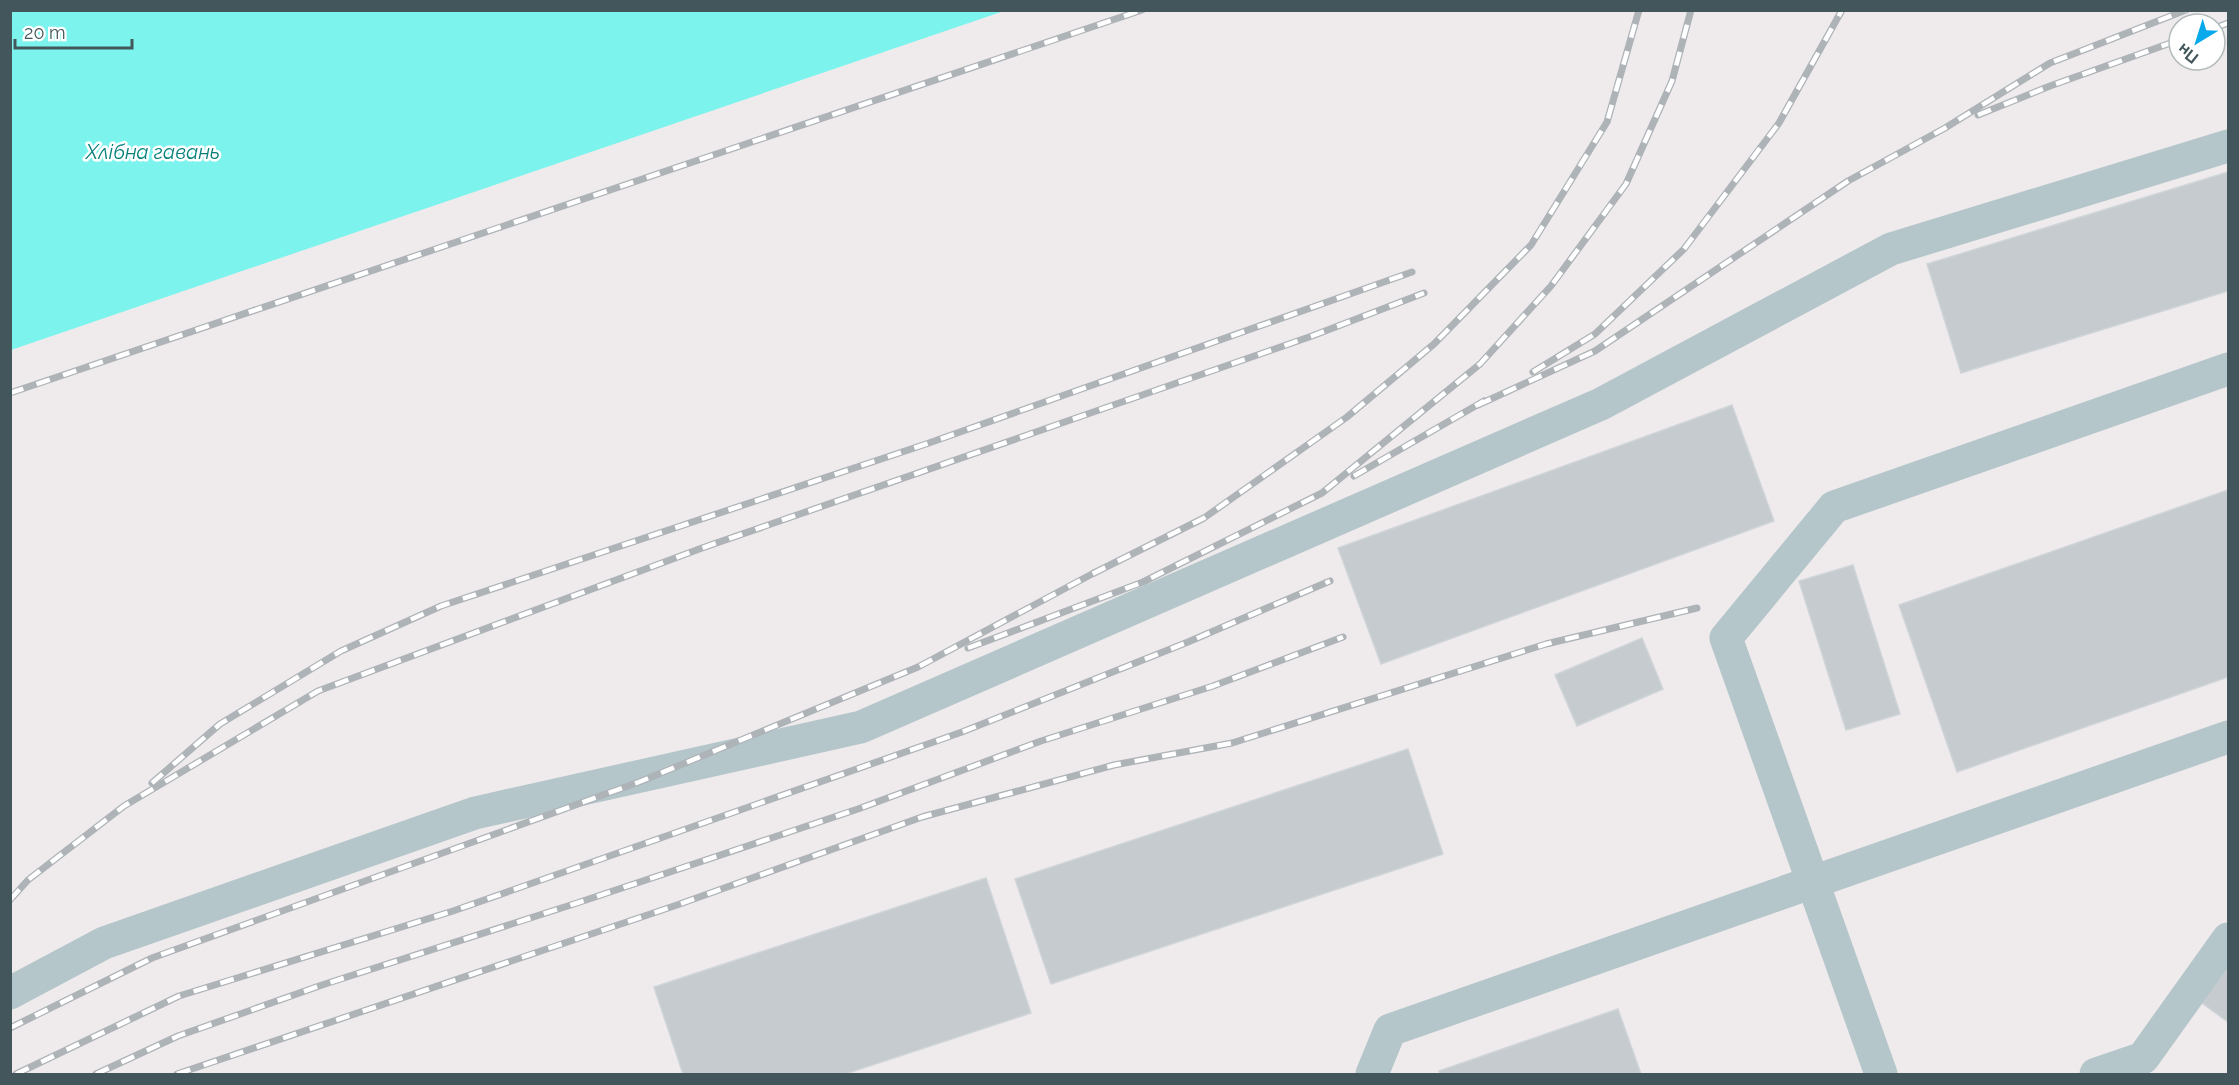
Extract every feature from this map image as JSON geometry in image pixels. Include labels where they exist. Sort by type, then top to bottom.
[{"type":"lane","points":[[10,993],[104,943],[475,813],[861,727],[1601,404],[1891,249],[2229,146]]},
{"type":"lane","points":[[1881,1074],[1726,638],[1834,507],[2229,369]]},
{"type":"lane","points":[[1372,1074],[1390,1030],[2229,737]]},
{"type":"lane","points":[[2096,1074],[2143,1058],[2229,939]]},
{"type":"water","name":"Хлібна гавань","points":[[11,10],[1004,10],[1004,11],[11,350]]},
{"type":"building","points":[[2228,172],[2228,291],[1961,373],[1927,264]]},
{"type":"building","points":[[1732,405],[1774,521],[1381,664],[1338,548]]},
{"type":"building","points":[[2228,490],[2228,677],[1957,772],[1899,605]]},
{"type":"building","points":[[1853,565],[1900,714],[1846,730],[1799,581]]},
{"type":"building","points":[[1642,638],[1663,689],[1577,726],[1555,675]]},
{"type":"building","points":[[1408,749],[1443,854],[1051,984],[1015,879]]},
{"type":"building","points":[[986,878],[1031,1013],[845,1074],[683,1074],[654,987]]},
{"type":"building","points":[[2228,966],[2228,1022],[2202,1003]]},
{"type":"building","points":[[1618,1009],[1641,1074],[1440,1074],[1439,1071]]},
{"type":"railway","points":[[10,393],[1142,10]]},
{"type":"railway","points":[[10,1028],[152,958],[639,782],[918,667],[1092,574],[1204,518],[1347,417],[1434,344],[1531,245],[1607,122],[1639,10]]},
{"type":"railway","points":[[968,648],[1143,582],[1322,493],[1480,364],[1551,286],[1626,184],[1672,81],[1691,10]]},
{"type":"railway","points":[[1533,372],[1595,334],[1684,249],[1779,123],[1842,10]]},
{"type":"railway","points":[[1478,405],[1595,351],[1848,181],[1945,128],[2050,63],[2186,10]]},
{"type":"railway","points":[[1978,115],[2050,86],[2167,44]]},
{"type":"railway","points":[[152,783],[220,724],[341,651],[441,606],[926,444],[1412,272]]},
{"type":"railway","points":[[10,900],[28,880],[124,806],[318,691],[702,548],[1312,336],[1424,293]]},
{"type":"railway","points":[[1354,476],[1484,401]]},
{"type":"railway","points":[[16,1074],[179,996],[453,911],[962,732],[1188,642],[1330,581]]},
{"type":"railway","points":[[177,1074],[677,905],[922,817],[1114,765],[1232,743],[1546,644],[1697,608]]},
{"type":"railway","points":[[96,1074],[178,1036],[322,985],[858,809],[1041,741],[1213,686],[1343,637]]}]
